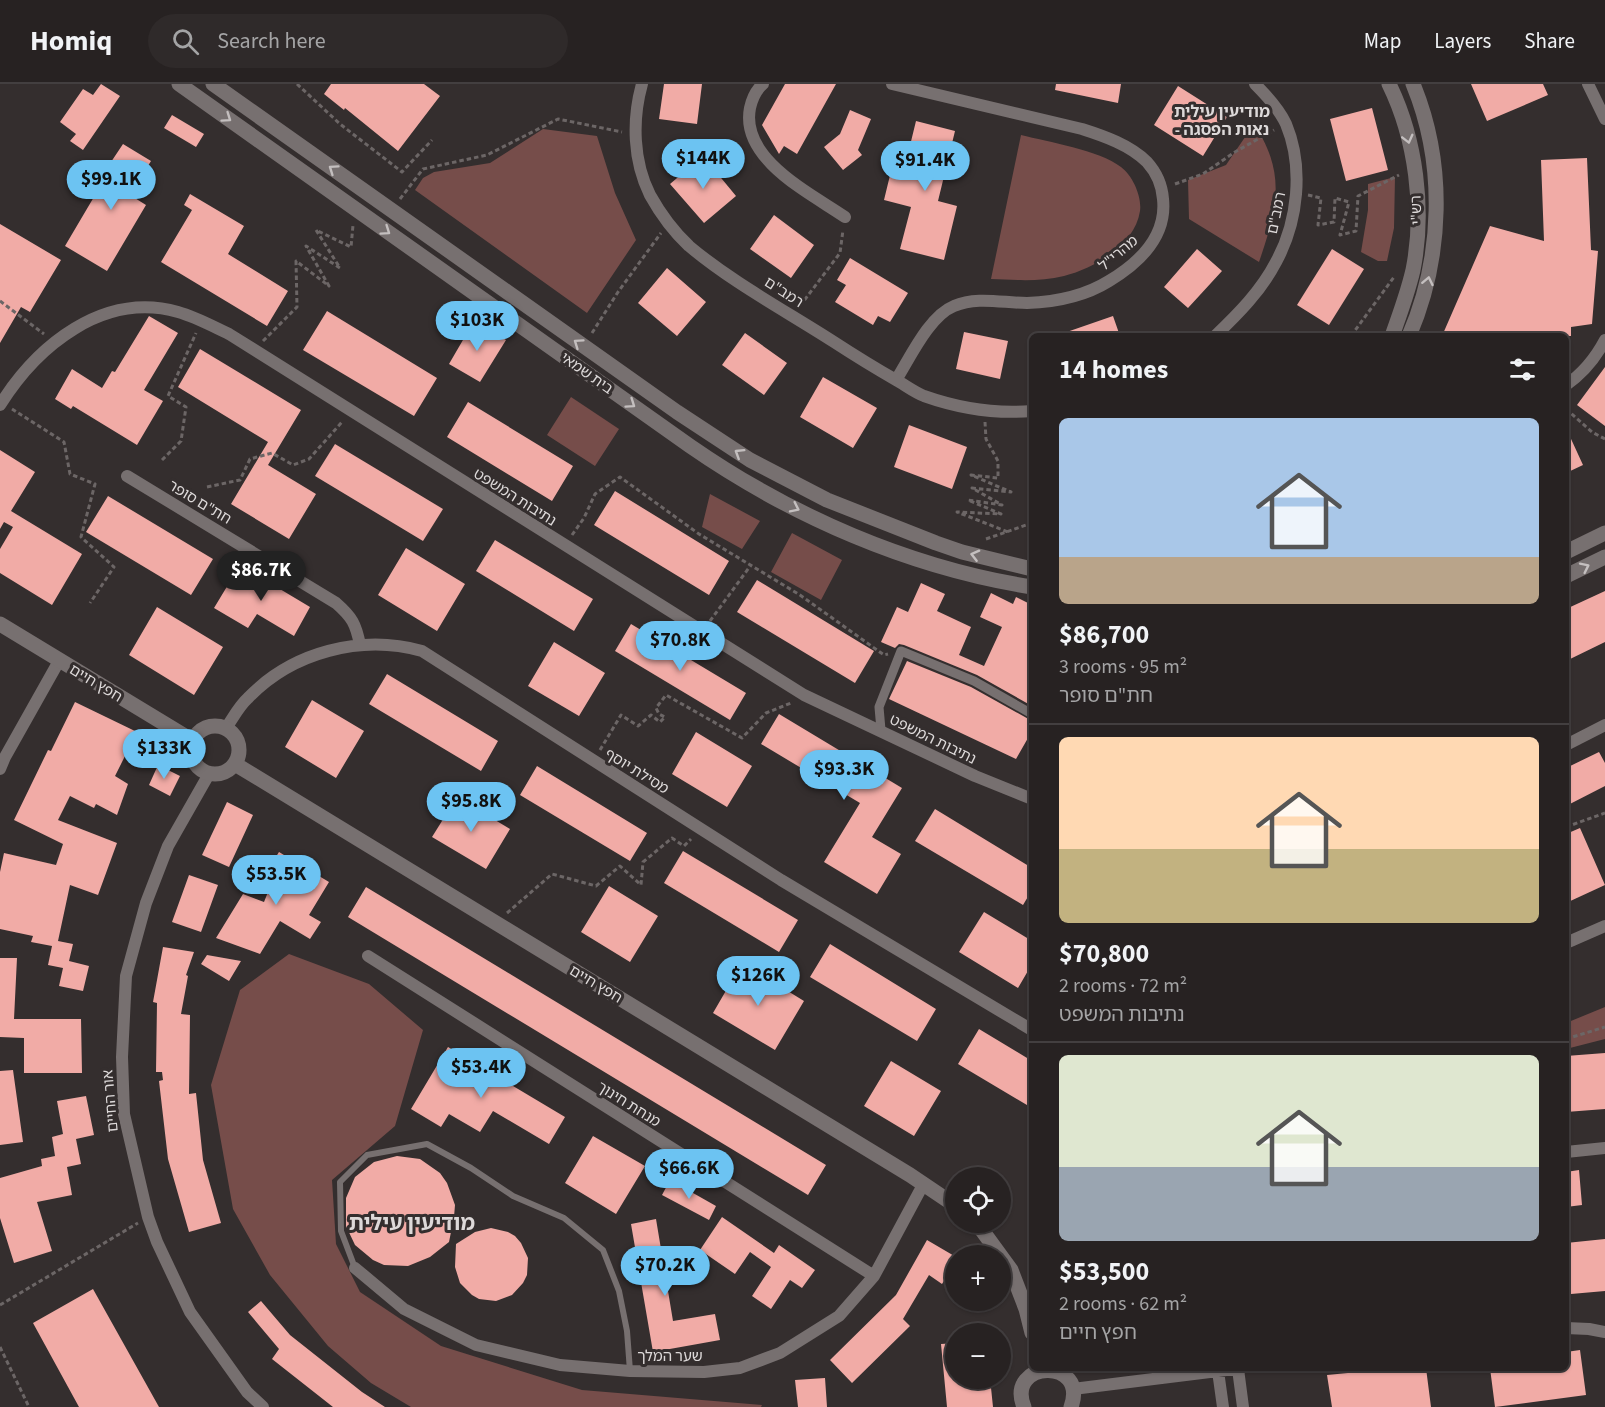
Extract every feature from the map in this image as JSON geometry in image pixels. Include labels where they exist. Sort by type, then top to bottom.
[{"type":"street","name":"בית שמאי","points":[[179,84],[690,446],[751,486],[802,512],[919,560],[992,580],[1029,586]]},
{"type":"street","name":"בית שמאי","points":[[213,84],[677,412],[750,460],[827,500],[910,534],[962,552],[1029,568]]},
{"type":"street","name":"רמב\"ם","points":[[642,84],[638,100],[636,135],[640,171],[650,195],[669,223],[688,244],[713,264],[793,316],[922,395],[964,407],[1029,411]]},
{"type":"street","points":[[763,84],[752,101],[749,112],[749,125],[757,147],[778,170],[845,217]]},
{"type":"street","name":"מהרי\"ל","points":[[892,84],[1082,129],[1127,147],[1146,161],[1155,173],[1162,189],[1164,208],[1162,223],[1149,247],[1128,268],[1089,292],[1070,298],[1026,303],[987,300],[955,306],[940,314],[896,380]]},
{"type":"street","name":"רמב\"ם","points":[[1218,333],[1238,314],[1260,287],[1276,262],[1289,235],[1296,193],[1294,153],[1286,123],[1268,96],[1255,84]]},
{"type":"street","name":"רש\"י","points":[[1389,84],[1408,135],[1413,162],[1418,223],[1413,269],[1393,333]]},
{"type":"street","name":"רש\"י","points":[[1410,333],[1427,286],[1436,229],[1434,168],[1429,137],[1413,84]]},
{"type":"street","points":[[1588,84],[1605,119]]},
{"type":"street","name":"נתיבות המשפט","points":[[1,404],[39,355],[82,324],[105,313],[153,307],[202,321],[351,411],[811,698],[975,776],[1029,798]]},
{"type":"street","points":[[1569,383],[1578,377],[1605,340]]},
{"type":"street","name":"חת\"ם סופר","points":[[127,476],[336,603],[351,616],[360,645]]},
{"type":"street","points":[[1569,551],[1605,533]]},
{"type":"street","points":[[1569,575],[1605,557]]},
{"type":"street","name":"חפץ חיים","points":[[0,624],[193,741]]},
{"type":"street","name":"מסילת יוסף","points":[[226,728],[247,699],[292,664],[338,647],[406,646],[423,651],[701,830],[924,967],[1029,1028]]},
{"type":"street","points":[[881,730],[879,707],[901,651],[974,681],[1029,712]]},
{"type":"street","points":[[0,769],[59,661]]},
{"type":"street","points":[[1569,743],[1605,725]]},
{"type":"street","points":[[210,726],[226,728],[237,740],[239,757],[235,764],[224,773],[209,774],[201,770],[192,757],[193,741],[197,734],[210,726]]},
{"type":"street","name":"חפץ חיים","points":[[235,764],[924,1183],[945,1198]]},
{"type":"street","name":"אור החיים","points":[[209,774],[168,846],[146,903],[126,976],[122,1057],[124,1114],[148,1217],[157,1242],[190,1312],[247,1392],[263,1407]]},
{"type":"street","points":[[1569,942],[1605,926]]},
{"type":"street","name":"מנחת חינוך","points":[[368,956],[874,1276]]},
{"type":"street","points":[[1569,1152],[1605,1148]]},
{"type":"street","name":"שער המלך","points":[[356,1268],[404,1309],[476,1345],[560,1365],[630,1371],[704,1372],[740,1368],[780,1353],[839,1316],[874,1276],[924,1183]]},
{"type":"street","points":[[984,1233],[1011,1270],[1029,1322]]},
{"type":"street","points":[[1569,1328],[1605,1332]]},
{"type":"street","points":[[1024,1407],[1021,1395],[1023,1385],[1036,1371]]},
{"type":"street","points":[[1054,1371],[1066,1377],[1073,1389],[1074,1399],[1071,1407]]},
{"type":"street","points":[[1073,1389],[1218,1371],[1223,1407]]},
{"type":"street","points":[[1238,1371],[1243,1407]]},
{"type":"lane","points":[[356,1268],[341,1231],[340,1182],[367,1155],[427,1144],[471,1168],[513,1196],[564,1218],[603,1250],[620,1291],[627,1331],[630,1371]]},
{"type":"path","points":[[297,84],[340,124],[402,172],[432,140]]},
{"type":"path","points":[[400,199],[423,169],[487,155],[558,119],[636,135]]},
{"type":"path","points":[[1162,189],[1203,174],[1235,152],[1286,123]]},
{"type":"path","points":[[1296,193],[1321,198],[1318,225],[1334,222],[1335,198],[1349,202],[1340,235],[1356,231],[1358,196],[1401,174]]},
{"type":"path","points":[[254,351],[297,307],[296,261],[329,286],[306,246],[340,268],[316,230],[351,247],[355,209]]},
{"type":"path","points":[[793,316],[840,253],[845,217]]},
{"type":"path","points":[[592,333],[618,292],[669,223]]},
{"type":"path","points":[[1353,333],[1394,276]]},
{"type":"path","points":[[0,301],[55,342]]},
{"type":"path","points":[[162,459],[182,441],[186,407],[168,396],[202,321]]},
{"type":"path","points":[[1,404],[64,442],[70,474],[94,484],[81,537],[114,567],[90,603]]},
{"type":"path","points":[[985,409],[986,439],[998,461],[998,478],[971,475],[1011,492],[972,489],[1002,505],[968,500],[1001,514],[957,512],[1008,532]]},
{"type":"path","points":[[207,487],[240,480],[250,459],[272,453],[293,465],[309,459],[322,447],[351,411]]},
{"type":"path","points":[[1569,412],[1592,432],[1605,438]]},
{"type":"path","points":[[565,545],[584,518],[594,494],[620,477],[699,534],[800,595],[884,656],[901,651]]},
{"type":"path","points":[[986,539],[1029,524]]},
{"type":"path","points":[[702,632],[751,565]]},
{"type":"path","points":[[593,761],[621,715],[638,726],[651,715],[660,722],[665,717],[659,714],[656,708],[666,694],[742,738],[766,713],[784,705],[811,698]]},
{"type":"path","points":[[1569,826],[1605,813]]},
{"type":"path","points":[[496,923],[552,874],[596,886],[620,866],[642,885],[643,862],[672,838],[684,846],[701,830]]},
{"type":"path","points":[[1569,1038],[1605,1027]]},
{"type":"path","points":[[0,1305],[148,1217]]},
{"type":"path","points":[[0,1347],[29,1407]]},
{"type":"shaded area","points":[[1254,124],[1271,159],[1276,192],[1270,225],[1259,262],[1189,219],[1188,180],[1226,165]]},
{"type":"shaded area","points":[[543,129],[597,136],[615,193],[636,240],[587,313],[415,190],[423,178],[434,172],[490,163]]},
{"type":"shaded area","points":[[1021,135],[1100,156],[1121,167],[1133,181],[1140,205],[1137,223],[1122,244],[1112,253],[1088,267],[1055,278],[991,279]]},
{"type":"shaded area","points":[[1395,177],[1394,228],[1387,261],[1378,261],[1361,252],[1368,210],[1368,184]]},
{"type":"shaded area","points":[[571,397],[619,429],[595,466],[547,435]]},
{"type":"shaded area","points":[[710,494],[760,521],[742,549],[702,527]]},
{"type":"shaded area","points":[[792,533],[842,560],[821,600],[771,572]]},
{"type":"shaded area","points":[[289,954],[369,984],[423,1030],[395,1126],[332,1180],[336,1244],[360,1292],[441,1346],[582,1390],[762,1405],[761,1407],[411,1407],[371,1383],[328,1346],[270,1275],[233,1209],[211,1085],[240,990]]},
{"type":"shaded area","points":[[1605,1007],[1605,1039],[1569,1048],[1569,1022]]},
{"type":"building","points":[[101,84],[120,96],[83,150],[70,141],[76,134],[60,122],[83,89],[93,95]]},
{"type":"building","points":[[331,84],[424,84],[440,96],[398,151],[324,94]]},
{"type":"building","points":[[664,84],[702,84],[697,124],[659,119]]},
{"type":"building","points":[[785,84],[836,84],[797,154],[784,146],[779,154],[762,125]]},
{"type":"building","points":[[1056,84],[1121,84],[1118,103],[1055,90]]},
{"type":"building","points":[[1471,84],[1543,84],[1548,95],[1487,121]]},
{"type":"building","points":[[1178,86],[1227,117],[1203,156],[1154,125]]},
{"type":"building","points":[[1372,108],[1388,170],[1346,181],[1330,119]]},
{"type":"building","points":[[850,110],[871,119],[858,150],[862,155],[843,170],[824,147],[840,134]]},
{"type":"building","points":[[172,115],[204,134],[196,147],[164,128]]},
{"type":"building","points":[[916,121],[955,131],[938,201],[957,206],[944,260],[900,249],[911,207],[884,200],[892,167],[904,170]]},
{"type":"building","points":[[123,144],[151,161],[130,195],[146,205],[107,271],[65,246]]},
{"type":"building","points":[[703,156],[736,196],[704,223],[670,184]]},
{"type":"building","points":[[1587,158],[1591,250],[1598,251],[1592,324],[1571,327],[1571,336],[1569,333],[1443,333],[1490,226],[1544,241],[1541,160]]},
{"type":"building","points":[[190,194],[244,226],[228,254],[288,291],[267,326],[161,262],[192,210],[184,205]]},
{"type":"building","points":[[774,215],[814,245],[791,278],[750,249]]},
{"type":"building","points":[[0,224],[61,260],[30,312],[21,307],[0,343]]},
{"type":"building","points":[[1197,249],[1222,271],[1188,308],[1164,287]]},
{"type":"building","points":[[1332,249],[1364,269],[1329,325],[1297,305]]},
{"type":"building","points":[[850,258],[908,293],[890,322],[878,316],[873,325],[835,302],[846,285],[837,280]]},
{"type":"building","points":[[667,268],[706,302],[677,336],[638,303]]},
{"type":"building","points":[[327,311],[437,378],[414,416],[303,350]]},
{"type":"building","points":[[149,316],[178,333],[144,390],[163,401],[137,445],[73,406],[71,409],[55,399],[72,369],[102,388],[112,371],[115,372]]},
{"type":"building","points":[[1113,316],[1119,333],[1064,333]]},
{"type":"building","points":[[474,321],[506,340],[480,382],[449,364]]},
{"type":"building","points":[[964,332],[1008,341],[1000,379],[956,369]]},
{"type":"building","points":[[745,333],[787,363],[764,395],[722,365]]},
{"type":"building","points":[[200,349],[301,410],[268,465],[316,494],[289,539],[231,504],[268,442],[178,387]]},
{"type":"building","points":[[1605,367],[1605,426],[1577,405]]},
{"type":"building","points":[[823,377],[877,408],[853,448],[800,417]]},
{"type":"building","points":[[468,402],[573,466],[552,501],[447,437]]},
{"type":"building","points":[[909,425],[967,447],[952,489],[894,467]]},
{"type":"building","points":[[1569,435],[1583,465],[1569,472]]},
{"type":"building","points":[[335,444],[443,509],[423,541],[315,476]]},
{"type":"building","points":[[0,450],[35,472],[11,511],[82,554],[52,605],[0,573],[0,549],[13,527],[4,522],[0,529]]},
{"type":"building","points":[[615,491],[729,561],[709,595],[594,525]]},
{"type":"building","points":[[108,496],[213,559],[191,595],[86,532]]},
{"type":"building","points":[[495,540],[593,599],[574,631],[476,571]]},
{"type":"building","points":[[406,548],[465,584],[437,631],[378,595]]},
{"type":"building","points":[[240,565],[310,607],[294,636],[257,614],[248,628],[214,608]]},
{"type":"building","points":[[757,580],[874,651],[855,683],[737,612]]},
{"type":"building","points":[[921,583],[945,594],[937,611],[971,627],[959,655],[984,666],[1002,627],[980,617],[991,593],[1013,604],[1016,597],[1029,604],[1029,704],[977,675],[904,645],[899,644],[895,648],[881,642],[897,607],[908,612]]},
{"type":"building","points":[[1605,591],[1605,642],[1569,660],[1569,608]]},
{"type":"building","points":[[157,607],[223,647],[194,695],[129,655]]},
{"type":"building","points":[[631,624],[746,693],[730,720],[615,651]]},
{"type":"building","points":[[554,642],[605,673],[579,716],[528,686]]},
{"type":"building","points":[[907,661],[971,687],[1029,719],[1029,736],[1016,759],[889,699]]},
{"type":"building","points":[[387,674],[498,741],[481,771],[369,704]]},
{"type":"building","points":[[312,700],[364,731],[336,778],[285,747]]},
{"type":"building","points":[[75,702],[137,732],[115,776],[128,784],[117,815],[96,804],[94,808],[70,796],[58,820],[117,843],[98,895],[70,885],[58,941],[73,944],[69,961],[89,966],[83,991],[59,986],[63,968],[48,965],[52,946],[31,942],[33,936],[0,929],[0,872],[4,853],[56,865],[63,844],[14,820],[48,750],[51,751]]},
{"type":"building","points":[[779,714],[902,788],[872,837],[901,854],[877,894],[824,862],[860,803],[761,744]]},
{"type":"building","points":[[696,732],[752,766],[727,807],[672,774]]},
{"type":"building","points":[[1599,752],[1605,763],[1605,786],[1569,804],[1569,767]]},
{"type":"building","points":[[158,765],[180,776],[170,796],[149,785]]},
{"type":"building","points":[[537,766],[647,833],[630,861],[520,795]]},
{"type":"building","points":[[457,797],[510,829],[486,869],[432,837]]},
{"type":"building","points":[[227,802],[253,815],[229,867],[202,855]]},
{"type":"building","points":[[935,809],[1029,866],[1029,895],[1023,905],[915,841]]},
{"type":"building","points":[[1580,828],[1605,885],[1569,902],[1569,833]]},
{"type":"building","points":[[683,851],[798,920],[779,952],[664,883]]},
{"type":"building","points":[[279,852],[329,882],[309,915],[321,922],[310,939],[280,921],[260,954],[216,938],[243,894],[264,902],[270,887],[260,882]]},
{"type":"building","points":[[189,875],[218,885],[201,932],[172,922]]},
{"type":"building","points":[[609,886],[658,916],[630,962],[581,932]]},
{"type":"building","points":[[366,887],[826,1165],[808,1195],[348,917]]},
{"type":"building","points":[[984,912],[1029,939],[1029,969],[1018,988],[959,952]]},
{"type":"building","points":[[830,944],[936,1009],[917,1041],[810,977]]},
{"type":"building","points":[[163,947],[194,952],[186,975],[188,976],[181,1014],[190,1015],[189,1094],[196,1093],[203,1160],[221,1223],[189,1232],[168,1159],[159,1081],[163,1080],[162,1072],[156,1072],[157,1003],[153,1002]]},
{"type":"building","points":[[207,955],[241,961],[229,981],[201,964]]},
{"type":"building","points":[[0,958],[17,958],[14,1019],[81,1019],[82,1073],[24,1073],[24,1038],[0,1037]]},
{"type":"building","points":[[742,963],[804,1001],[775,1050],[713,1013]]},
{"type":"building","points":[[979,1029],[1029,1059],[1029,1106],[958,1064]]},
{"type":"building","points":[[448,1047],[565,1117],[549,1144],[493,1111],[480,1132],[449,1114],[441,1127],[411,1109]]},
{"type":"building","points":[[1605,1053],[1605,1109],[1569,1112],[1569,1056]]},
{"type":"building","points":[[891,1061],[941,1091],[914,1136],[864,1106]]},
{"type":"building","points":[[13,1070],[23,1142],[0,1145],[0,1071]]},
{"type":"building","points":[[86,1096],[94,1135],[76,1139],[81,1164],[67,1167],[72,1195],[37,1202],[52,1251],[14,1263],[0,1218],[0,1178],[42,1166],[41,1159],[55,1156],[52,1137],[63,1134],[57,1101]]},
{"type":"building","points":[[593,1136],[645,1166],[616,1214],[565,1183]]},
{"type":"building","points":[[397,1156],[420,1159],[440,1173],[447,1183],[455,1205],[449,1242],[430,1257],[408,1266],[384,1265],[373,1260],[355,1245],[346,1226],[346,1198],[355,1177],[374,1162]]},
{"type":"building","points":[[1579,1170],[1582,1205],[1569,1207],[1569,1172]]},
{"type":"building","points":[[670,1180],[716,1206],[709,1220],[662,1195]]},
{"type":"building","points":[[722,1217],[774,1253],[779,1245],[815,1270],[802,1288],[790,1280],[771,1309],[752,1296],[771,1267],[750,1252],[735,1274],[700,1250]]},
{"type":"building","points":[[656,1219],[673,1321],[715,1314],[720,1340],[653,1352],[631,1224]]},
{"type":"building","points":[[491,1228],[515,1236],[528,1258],[527,1275],[523,1283],[512,1295],[496,1301],[479,1299],[472,1295],[460,1283],[455,1267],[456,1244],[475,1232]]},
{"type":"building","points":[[1605,1239],[1605,1291],[1571,1294],[1569,1243]]},
{"type":"building","points":[[927,1240],[945,1251],[945,1279],[942,1284],[929,1275],[903,1319],[910,1326],[852,1383],[830,1360],[896,1295]]},
{"type":"building","points":[[93,1289],[159,1407],[79,1407],[33,1323]]},
{"type":"building","points":[[261,1301],[290,1335],[362,1392],[385,1407],[333,1407],[272,1359],[279,1349],[248,1312]]},
{"type":"building","points":[[941,1344],[945,1344],[945,1386]]},
{"type":"building","points":[[1580,1350],[1586,1395],[1495,1407],[1490,1371],[1569,1371],[1569,1352]]},
{"type":"building","points":[[1369,1371],[1426,1371],[1431,1407],[1332,1407],[1327,1375]]},
{"type":"building","points":[[825,1378],[827,1407],[798,1407],[795,1380]]},
{"type":"building","points":[[945,1389],[991,1389],[993,1407],[947,1407]]},
{"type":"district","name":"מודיעין עילית - נאות הפסגה","points":[[1222,120]]},
{"type":"district","name":"מודיעין עילית","points":[[412,1223]]}]
